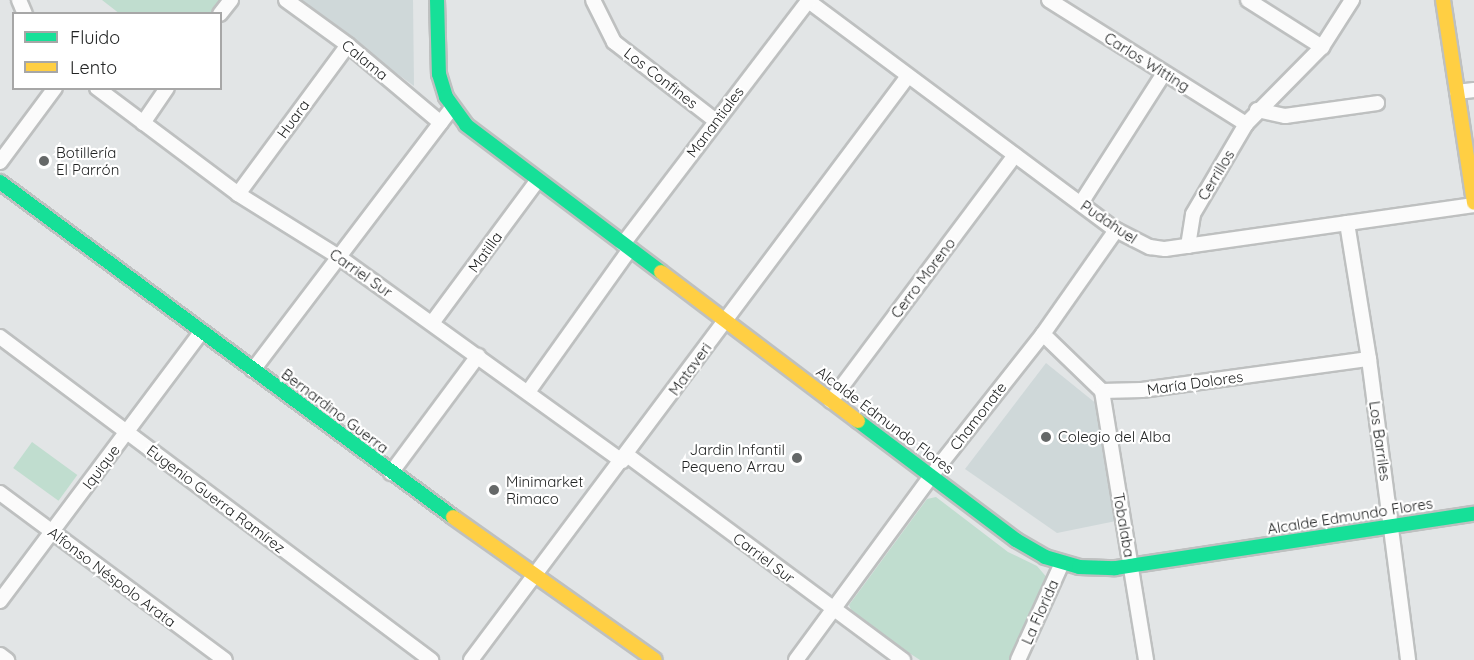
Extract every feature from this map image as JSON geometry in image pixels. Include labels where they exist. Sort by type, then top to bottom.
[{"type":"street","points":[[222,12],[231,0]]},
{"type":"street","name":"Calama","points":[[286,0],[348,45],[441,123]]},
{"type":"street","name":"Alcalde Edmundo Flores","points":[[437,0],[439,74],[452,108],[473,131],[1030,549],[1062,563],[1098,568],[1131,566],[1474,514]]},
{"type":"street","name":"Los Confines","points":[[593,0],[614,42],[716,121]]},
{"type":"street","name":"Manantiales","points":[[528,392],[626,246],[716,121],[808,0]]},
{"type":"street","name":"Pudahuel","points":[[808,0],[1116,230],[1150,247],[1188,246],[1474,204]]},
{"type":"street","name":"Carlos Witting","points":[[1049,0],[1246,124]]},
{"type":"street","points":[[1248,0],[1322,47]]},
{"type":"street","name":"Cerrillos","points":[[1188,246],[1193,214],[1246,124],[1257,110],[1322,47],[1352,0]]},
{"type":"street","points":[[1443,0],[1474,204]]},
{"type":"street","name":"Huara","points":[[238,194],[348,45]]},
{"type":"street","points":[[1080,203],[1164,73]]},
{"type":"street","name":"Mataveri","points":[[471,660],[908,76]]},
{"type":"street","points":[[0,162],[54,90]]},
{"type":"street","name":"Carriel Sur","points":[[100,90],[238,194],[339,257],[624,458],[903,660]]},
{"type":"street","points":[[143,123],[166,90]]},
{"type":"street","points":[[1457,92],[1474,90]]},
{"type":"street","points":[[1257,110],[1285,116],[1377,103]]},
{"type":"street","points":[[253,370],[452,108]]},
{"type":"street","name":"Cerro Moreno","points":[[831,401],[1015,156]]},
{"type":"street","name":"Matilla","points":[[432,323],[538,180]]},
{"type":"street","name":"Bernardino Guerra","points":[[0,182],[391,473],[655,660]]},
{"type":"street","name":"Los Barriles","points":[[1347,223],[1369,359],[1408,660]]},
{"type":"street","name":"Chamonate","points":[[796,660],[931,476],[1043,334],[1116,230]]},
{"type":"street","name":"Iquique","points":[[0,601],[201,332]]},
{"type":"street","points":[[1043,334],[1102,391]]},
{"type":"street","name":"Eugenio Guerra Ramírez","points":[[0,338],[431,660]]},
{"type":"street","points":[[391,473],[478,356]]},
{"type":"street","name":"María Dolores","points":[[1102,391],[1142,390],[1369,359]]},
{"type":"street","name":"Tobalaba","points":[[1102,391],[1146,660]]},
{"type":"street","name":"Alfonso Néspolo Arata","points":[[0,494],[225,660]]},
{"type":"street","name":"La Florida","points":[[1018,660],[1062,563]]},
{"type":"street","points":[[0,655],[7,660]]},
{"type":"shaded area","points":[[296,0],[413,0],[414,86]]},
{"type":"shaded area","name":"Colegio del Alba","points":[[1046,363],[1098,405],[1116,521],[1057,533],[965,469]]},
{"type":"green space","points":[[102,0],[221,0],[212,12],[117,12]]},
{"type":"green space","points":[[32,442],[77,475],[58,501],[13,468]]},
{"type":"green space","points":[[936,497],[1008,552],[1037,566],[1049,580],[1012,660],[920,660],[854,617],[849,605],[927,499]]},
{"type":"traffic: fast","points":[[437,0],[439,74],[446,97],[466,125],[661,272]]},
{"type":"traffic: fast","points":[[0,182],[453,517]]},
{"type":"traffic: fast","points":[[858,421],[1016,540],[1045,557],[1079,567],[1115,568],[1474,514]]},
{"type":"traffic: slow","points":[[1443,0],[1474,203]]},
{"type":"traffic: slow","points":[[661,272],[858,421]]},
{"type":"traffic: slow","points":[[453,517],[655,660]]},
{"type":"place","name":"Botillería El Parrón","points":[[44,161]]},
{"type":"place","name":"Colegio del Alba","points":[[1046,437]]},
{"type":"place","name":"Jardin Infantil Pequeno Arrau","points":[[797,458]]},
{"type":"place","name":"Minimarket Rimaco","points":[[494,490]]}]
